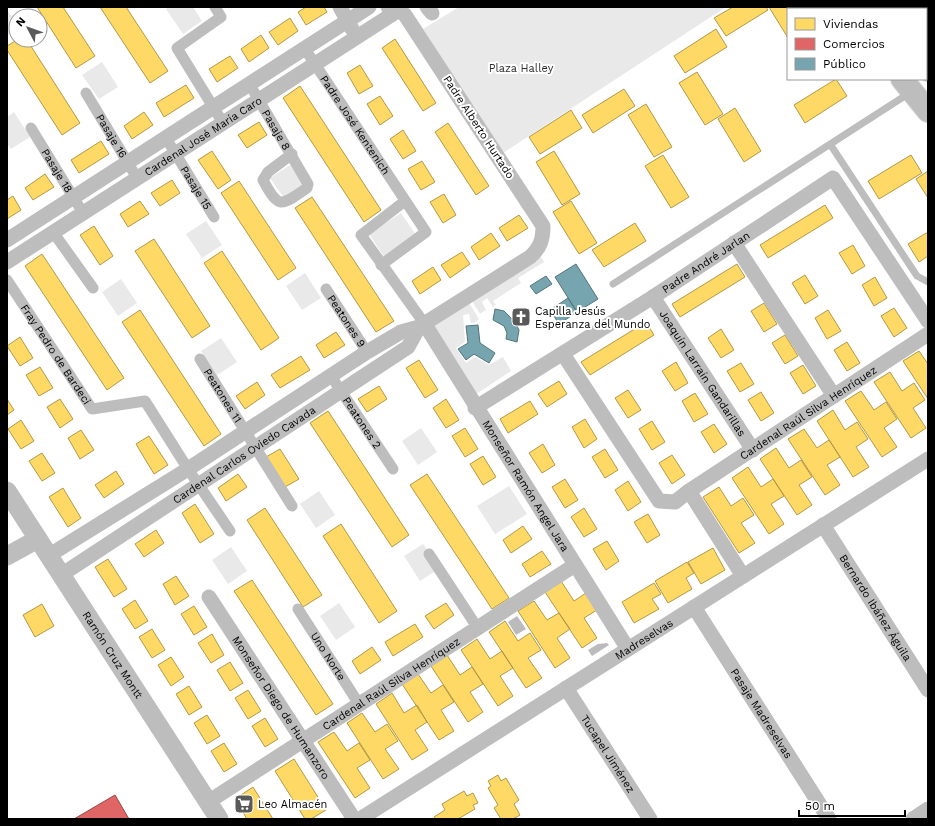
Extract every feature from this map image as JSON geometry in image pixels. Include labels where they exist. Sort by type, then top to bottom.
[{"type":"main road","points":[[907,85],[928,111]]},
{"type":"street","points":[[215,7],[221,17],[177,48],[223,123]]},
{"type":"street","points":[[340,7],[356,37]]},
{"type":"street","name":"Cardenal José María Caro","points":[[7,240],[369,7]]},
{"type":"street","name":"Cardenal José María Caro","points":[[7,262],[356,37],[391,8]]},
{"type":"street","name":"Padre Alberto Hurtado","points":[[391,8],[405,15],[419,34],[543,226],[541,243],[530,257]]},
{"type":"street","name":"Padre José Kentenich","points":[[305,49],[426,232],[382,265]]},
{"type":"street","name":"Pasaje 8","points":[[250,85],[292,154]]},
{"type":"street","name":"Pasaje 16","points":[[86,93],[137,178]]},
{"type":"street","name":"Pasaje 18","points":[[31,128],[83,213]]},
{"type":"street","name":"Pasaje 15","points":[[166,138],[214,217]]},
{"type":"street","name":"Padre André Jarlan","points":[[475,408],[653,297],[833,178],[928,321]]},
{"type":"street","points":[[405,201],[361,235],[421,325]]},
{"type":"street","points":[[53,232],[93,288]]},
{"type":"street","points":[[734,244],[834,396]]},
{"type":"street","name":"Cardenal Carlos Oviedo Cavada","points":[[48,556],[188,469],[367,352],[401,332],[421,325],[530,257]]},
{"type":"street","name":"Fray Pedro de Bardeci","points":[[7,280],[92,409],[145,401],[188,469]]},
{"type":"street","name":"Peatones 9","points":[[326,289],[367,352]]},
{"type":"street","name":"Joaquín Larraín Gandarillas","points":[[653,297],[753,450]]},
{"type":"street","name":"Cardenal Carlos Oviedo Cavada","points":[[61,575],[408,347],[421,325]]},
{"type":"street","name":"Monseñor Ramón Angel Jara","points":[[421,325],[628,649]]},
{"type":"street","name":"Cardenal Raúl Silva Henríquez","points":[[563,354],[660,500],[675,502],[689,491],[928,334]]},
{"type":"street","name":"Peatones 11","points":[[200,359],[254,448],[292,506]]},
{"type":"street","name":"Peatones 2","points":[[331,376],[392,469]]},
{"type":"street","name":"Madreselvas","points":[[360,819],[928,459]]},
{"type":"street","points":[[188,469],[230,531]]},
{"type":"street","name":"Ramón Cruz Montt","points":[[7,491],[219,819]]},
{"type":"street","points":[[689,491],[742,576]]},
{"type":"street","name":"Bernardo Ibáñez Águila","points":[[823,525],[928,690]]},
{"type":"street","points":[[7,556],[38,539]]},
{"type":"street","points":[[429,554],[477,627]]},
{"type":"street","name":"Cardenal Raúl Silva Henríquez","points":[[208,802],[575,565]]},
{"type":"street","name":"Monseñor Diego de Humanzoro","points":[[209,597],[354,819]]},
{"type":"street","name":"Pasaje Madreselvas","points":[[694,607],[829,819]]},
{"type":"street","name":"Uno Norte","points":[[298,609],[359,704]]},
{"type":"street","name":"Tucapel Jiménez","points":[[566,688],[650,819]]},
{"type":"street","points":[[912,819],[928,809]]},
{"type":"lane","points":[[613,284],[830,144],[907,85]]},
{"type":"lane","points":[[830,144],[918,276],[928,282]]},
{"type":"green space","points":[[170,7],[193,7],[202,21],[183,34],[166,9]]},
{"type":"green space","name":"Plaza Halley","points":[[459,7],[726,7],[503,153],[423,29]]},
{"type":"green space","points":[[7,9],[8,35],[7,36]]},
{"type":"green space","points":[[102,62],[118,87],[99,99],[82,75]]},
{"type":"green space","points":[[14,112],[30,137],[11,149],[7,144],[7,117]]},
{"type":"green space","points":[[290,165],[306,189],[287,202],[270,178]]},
{"type":"green space","points":[[401,213],[416,235],[384,257],[369,234]]},
{"type":"green space","points":[[206,221],[222,245],[202,258],[186,234]]},
{"type":"green space","points":[[541,257],[544,262],[518,278],[521,283],[493,301],[496,305],[493,307],[487,298],[482,302],[486,310],[480,314],[472,301]]},
{"type":"green space","points":[[305,273],[321,298],[302,310],[286,286]]},
{"type":"green space","points":[[121,279],[137,303],[118,316],[102,292]]},
{"type":"green space","points":[[469,303],[479,319],[474,323],[471,323],[469,314],[463,315],[465,342],[456,348],[466,363],[475,357],[489,365],[503,357],[511,371],[476,394],[433,327]]},
{"type":"green space","points":[[221,338],[237,362],[217,375],[201,351]]},
{"type":"green space","points":[[421,428],[437,452],[418,465],[402,441]]},
{"type":"green space","points":[[509,486],[527,514],[495,534],[477,506]]},
{"type":"green space","points":[[319,491],[335,515],[316,528],[300,504]]},
{"type":"green space","points":[[423,544],[440,568],[420,581],[404,556]]},
{"type":"green space","points":[[231,547],[247,571],[228,584],[212,560]]},
{"type":"green space","points":[[339,603],[355,627],[336,640],[320,616]]},
{"type":"shaded area","points":[[517,616],[526,629],[516,635],[508,622]]},
{"type":"shaded area","points":[[607,643],[609,645],[592,656],[588,650],[598,644]]},
{"type":"building: Viviendas","points":[[63,7],[95,56],[76,68],[48,24],[48,8],[38,8]]},
{"type":"building: Viviendas","points":[[100,7],[126,7],[168,71],[150,83]]},
{"type":"building: Viviendas","points":[[306,7],[324,7],[327,12],[306,25],[298,12]]},
{"type":"building: Viviendas","points":[[733,7],[766,7],[768,10],[726,36],[714,18]]},
{"type":"building: Viviendas","points":[[769,7],[794,8],[787,8],[787,36]]},
{"type":"building: Viviendas","points":[[290,18],[298,31],[278,45],[269,32]]},
{"type":"building: Viviendas","points":[[716,29],[727,47],[685,73],[674,56]]},
{"type":"building: Viviendas","points":[[261,35],[269,48],[249,62],[241,49]]},
{"type":"building: Viviendas","points":[[395,39],[436,103],[423,111],[382,48]]},
{"type":"building: Viviendas","points":[[7,46],[8,48],[32,48],[80,123],[62,135],[7,50]]},
{"type":"building: Viviendas","points":[[230,56],[238,68],[217,82],[209,69]]},
{"type":"building: Viviendas","points":[[360,65],[373,86],[359,94],[347,73]]},
{"type":"building: Viviendas","points":[[697,72],[723,114],[705,125],[679,83]]},
{"type":"building: Viviendas","points":[[834,80],[837,80],[847,96],[805,123],[794,105]]},
{"type":"building: Viviendas","points":[[186,85],[194,98],[164,117],[156,103]]},
{"type":"building: Viviendas","points":[[300,86],[381,210],[364,222],[283,98]]},
{"type":"building: Viviendas","points":[[624,89],[635,106],[593,133],[582,115]]},
{"type":"building: Viviendas","points":[[380,96],[393,116],[380,125],[367,104]]},
{"type":"building: Viviendas","points":[[646,104],[672,147],[654,157],[628,115]]},
{"type":"building: Viviendas","points":[[735,108],[761,151],[744,162],[718,119]]},
{"type":"building: Viviendas","points":[[571,110],[582,128],[540,154],[529,137]]},
{"type":"building: Viviendas","points":[[144,112],[153,125],[132,139],[124,126]]},
{"type":"building: Viviendas","points":[[259,122],[267,135],[247,148],[238,135]]},
{"type":"building: Viviendas","points":[[448,123],[489,186],[476,195],[435,132]]},
{"type":"building: Viviendas","points":[[403,130],[416,151],[403,159],[390,139]]},
{"type":"building: Viviendas","points":[[101,141],[109,154],[79,173],[71,160]]},
{"type":"building: Viviendas","points":[[212,151],[231,180],[218,189],[198,160]]},
{"type":"building: Viviendas","points":[[554,151],[580,194],[562,205],[536,162]]},
{"type":"building: Viviendas","points":[[663,155],[689,197],[671,208],[645,166]]},
{"type":"building: Viviendas","points":[[911,155],[922,173],[879,199],[868,181]]},
{"type":"building: Viviendas","points":[[422,161],[435,182],[421,190],[408,169]]},
{"type":"building: Viviendas","points":[[928,171],[928,198],[916,179]]},
{"type":"building: Viviendas","points":[[45,174],[54,187],[33,200],[25,188]]},
{"type":"building: Viviendas","points":[[172,180],[180,193],[160,206],[151,193]]},
{"type":"building: Viviendas","points":[[239,181],[296,268],[278,280],[221,193]]},
{"type":"building: Viviendas","points":[[444,194],[456,215],[443,223],[430,202]]},
{"type":"building: Viviendas","points":[[13,196],[21,210],[7,219],[7,200]]},
{"type":"building: Viviendas","points":[[312,197],[394,321],[376,332],[295,208]]},
{"type":"building: Viviendas","points":[[140,201],[149,214],[128,227],[120,214]]},
{"type":"building: Viviendas","points":[[571,201],[597,243],[579,254],[553,212]]},
{"type":"building: Viviendas","points":[[825,205],[833,218],[768,258],[760,245]]},
{"type":"building: Viviendas","points":[[519,215],[528,228],[507,241],[499,228]]},
{"type":"building: Viviendas","points":[[635,223],[646,241],[604,267],[592,250]]},
{"type":"building: Viviendas","points":[[94,226],[113,256],[100,265],[80,235]]},
{"type":"building: Viviendas","points":[[928,232],[928,256],[919,262],[908,244]]},
{"type":"building: Viviendas","points":[[491,233],[500,246],[479,260],[471,247]]},
{"type":"building: Viviendas","points":[[154,239],[210,326],[192,338],[135,251]]},
{"type":"building: Viviendas","points":[[853,245],[865,266],[852,274],[839,253]]},
{"type":"building: Viviendas","points":[[222,251],[279,338],[261,350],[204,263]]},
{"type":"building: Viviendas","points":[[462,252],[470,264],[450,278],[441,265]]},
{"type":"building: Viviendas","points":[[42,254],[124,378],[107,390],[25,266]]},
{"type":"building: Viviendas","points":[[737,264],[745,277],[680,317],[672,304]]},
{"type":"building: Viviendas","points":[[433,267],[441,280],[420,294],[412,281]]},
{"type":"building: Viviendas","points":[[805,275],[818,296],[805,304],[792,283]]},
{"type":"building: Viviendas","points":[[875,277],[887,298],[874,306],[862,285]]},
{"type":"building: Viviendas","points":[[764,303],[777,324],[764,332],[751,311]]},
{"type":"building: Viviendas","points":[[894,308],[907,328],[894,337],[881,316]]},
{"type":"building: Viviendas","points":[[140,310],[221,434],[204,446],[122,322]]},
{"type":"building: Viviendas","points":[[828,310],[841,331],[827,339],[815,318]]},
{"type":"building: Viviendas","points":[[646,322],[654,335],[590,375],[581,362]]},
{"type":"building: Viviendas","points":[[721,329],[734,350],[721,358],[708,338]]},
{"type":"building: Viviendas","points":[[336,332],[345,345],[324,358],[316,345]]},
{"type":"building: Viviendas","points":[[785,335],[798,356],[785,364],[772,343]]},
{"type":"building: Viviendas","points":[[20,337],[33,358],[20,366],[7,346]]},
{"type":"building: Viviendas","points":[[847,342],[860,363],[847,371],[834,350]]},
{"type":"building: Viviendas","points":[[919,351],[928,364],[928,399],[903,361]]},
{"type":"building: Viviendas","points":[[301,356],[310,370],[280,388],[271,375]]},
{"type":"building: Viviendas","points":[[419,360],[438,390],[425,398],[406,368]]},
{"type":"building: Viviendas","points":[[676,362],[688,383],[675,391],[662,371]]},
{"type":"building: Viviendas","points":[[741,363],[754,384],[740,392],[727,371]]},
{"type":"building: Viviendas","points":[[803,365],[816,386],[803,394],[790,373]]},
{"type":"building: Viviendas","points":[[40,367],[53,388],[39,396],[26,375]]},
{"type":"building: Viviendas","points":[[890,372],[902,391],[914,383],[925,400],[913,408],[926,428],[911,438],[874,382]]},
{"type":"building: Viviendas","points":[[559,381],[567,394],[547,407],[538,394]]},
{"type":"building: Viviendas","points":[[257,382],[265,395],[245,409],[236,396]]},
{"type":"building: Viviendas","points":[[379,386],[387,399],[367,412],[358,399]]},
{"type":"building: Viviendas","points":[[628,390],[641,410],[628,418],[615,398]]},
{"type":"building: Viviendas","points":[[861,391],[874,410],[886,402],[897,419],[884,428],[897,447],[882,457],[845,401]]},
{"type":"building: Viviendas","points":[[761,392],[774,413],[761,421],[748,400]]},
{"type":"building: Viviendas","points":[[695,393],[708,414],[694,422],[682,401]]},
{"type":"building: Viviendas","points":[[7,399],[14,410],[7,415]]},
{"type":"building: Viviendas","points":[[60,399],[73,419],[60,428],[47,407]]},
{"type":"building: Viviendas","points":[[446,399],[459,420],[446,428],[433,408]]},
{"type":"building: Viviendas","points":[[530,401],[538,414],[508,433],[500,419]]},
{"type":"building: Viviendas","points":[[833,410],[845,430],[857,422],[868,439],[856,447],[869,467],[853,477],[817,421]]},
{"type":"building: Viviendas","points":[[328,411],[409,535],[392,547],[310,423]]},
{"type":"building: Viviendas","points":[[585,419],[597,439],[584,448],[572,427]]},
{"type":"building: Viviendas","points":[[21,420],[34,441],[21,449],[8,429]]},
{"type":"building: Viviendas","points":[[652,421],[665,442],[652,450],[639,429]]},
{"type":"building: Viviendas","points":[[714,424],[727,444],[714,453],[701,432]]},
{"type":"building: Viviendas","points":[[465,428],[478,449],[465,457],[452,436]]},
{"type":"building: Viviendas","points":[[804,429],[817,448],[829,440],[840,457],[827,465],[840,485],[825,495],[788,439]]},
{"type":"building: Viviendas","points":[[81,430],[94,450],[80,459],[68,438]]},
{"type":"building: Viviendas","points":[[149,436],[168,465],[154,474],[136,444]]},
{"type":"building: Viviendas","points":[[543,444],[555,465],[542,473],[529,453]]},
{"type":"building: Viviendas","points":[[776,448],[789,468],[801,460],[812,477],[799,485],[812,505],[797,515],[760,459]]},
{"type":"building: Viviendas","points":[[280,449],[299,479],[285,487],[266,457]]},
{"type":"building: Viviendas","points":[[605,449],[618,470],[605,478],[592,457]]},
{"type":"building: Viviendas","points":[[42,453],[55,473],[42,481],[29,461]]},
{"type":"building: Viviendas","points":[[672,455],[685,475],[672,484],[659,463]]},
{"type":"building: Viviendas","points":[[483,456],[496,477],[483,485],[470,464]]},
{"type":"building: Viviendas","points":[[748,467],[761,487],[773,479],[784,496],[771,504],[784,524],[769,534],[732,478]]},
{"type":"building: Viviendas","points":[[116,471],[124,484],[104,498],[95,485]]},
{"type":"building: Viviendas","points":[[238,474],[247,487],[226,501],[218,488]]},
{"type":"building: Viviendas","points":[[427,474],[509,598],[492,609],[410,485]]},
{"type":"building: Viviendas","points":[[565,479],[578,500],[565,508],[552,487]]},
{"type":"building: Viviendas","points":[[628,481],[641,502],[628,511],[615,490]]},
{"type":"building: Viviendas","points":[[719,487],[731,506],[743,498],[754,515],[741,523],[755,543],[739,553],[703,497]]},
{"type":"building: Viviendas","points":[[63,488],[81,518],[68,527],[49,497]]},
{"type":"building: Viviendas","points":[[195,504],[214,534],[200,543],[182,513]]},
{"type":"building: Viviendas","points":[[265,508],[322,595],[303,607],[247,520]]},
{"type":"building: Viviendas","points":[[584,508],[597,529],[584,537],[571,517]]},
{"type":"building: Viviendas","points":[[648,514],[660,535],[647,543],[634,522]]},
{"type":"building: Viviendas","points":[[341,524],[397,611],[379,623],[323,536]]},
{"type":"building: Viviendas","points":[[523,526],[532,539],[511,553],[503,540]]},
{"type":"building: Viviendas","points":[[156,530],[164,543],[144,557],[135,544]]},
{"type":"building: Viviendas","points":[[607,541],[619,561],[606,570],[593,549]]},
{"type":"building: Viviendas","points":[[713,548],[725,570],[701,584],[688,562]]},
{"type":"building: Viviendas","points":[[542,551],[551,564],[530,577],[522,564]]},
{"type":"building: Viviendas","points":[[108,559],[127,589],[114,597],[95,567]]},
{"type":"building: Viviendas","points":[[687,562],[694,573],[686,578],[692,589],[668,603],[655,581]]},
{"type":"building: Viviendas","points":[[176,576],[189,596],[175,605],[163,584]]},
{"type":"building: Viviendas","points":[[252,580],[333,704],[316,715],[234,591]]},
{"type":"building: Viviendas","points":[[561,581],[574,601],[586,593],[597,610],[584,618],[597,638],[582,648],[545,592]]},
{"type":"building: Viviendas","points":[[654,583],[661,594],[652,599],[659,609],[634,623],[622,602]]},
{"type":"building: Viviendas","points":[[135,600],[148,621],[135,629],[122,609]]},
{"type":"building: Viviendas","points":[[534,601],[547,620],[559,613],[570,629],[557,638],[570,658],[555,668],[518,611]]},
{"type":"building: Viviendas","points":[[446,603],[454,615],[434,629],[425,616]]},
{"type":"building: Viviendas","points":[[42,604],[54,626],[35,637],[23,615]]},
{"type":"building: Viviendas","points":[[194,606],[207,627],[194,635],[181,614]]},
{"type":"building: Viviendas","points":[[505,621],[518,641],[530,633],[541,650],[528,658],[542,678],[526,688],[489,632]]},
{"type":"building: Viviendas","points":[[415,624],[423,637],[393,656],[385,642]]},
{"type":"building: Viviendas","points":[[152,629],[165,650],[152,658],[139,637]]},
{"type":"building: Viviendas","points":[[212,634],[224,655],[211,663],[198,643]]},
{"type":"building: Viviendas","points":[[477,639],[490,659],[502,651],[513,668],[500,676],[513,696],[498,706],[461,650]]},
{"type":"building: Viviendas","points":[[372,647],[381,660],[360,674],[352,661]]},
{"type":"building: Viviendas","points":[[447,655],[460,675],[472,667],[483,684],[470,692],[483,712],[468,722],[431,666]]},
{"type":"building: Viviendas","points":[[171,657],[184,677],[171,686],[158,665]]},
{"type":"building: Viviendas","points":[[230,662],[243,683],[230,691],[217,670]]},
{"type":"building: Viviendas","points":[[418,674],[431,693],[443,685],[454,702],[441,710],[454,731],[439,740],[402,684]]},
{"type":"building: Viviendas","points":[[189,686],[202,707],[189,715],[176,694]]},
{"type":"building: Viviendas","points":[[248,690],[261,711],[248,719],[235,698]]},
{"type":"building: Viviendas","points":[[392,693],[404,713],[417,705],[427,722],[415,730],[428,750],[412,760],[376,704]]},
{"type":"building: Viviendas","points":[[362,713],[375,732],[387,724],[398,741],[385,749],[399,769],[383,779],[347,723]]},
{"type":"building: Viviendas","points":[[207,715],[220,736],[207,744],[194,723]]},
{"type":"building: Viviendas","points":[[265,718],[278,739],[265,747],[252,726]]},
{"type":"building: Viviendas","points":[[334,732],[347,751],[359,743],[370,760],[357,768],[370,788],[355,798],[318,742]]},
{"type":"building: Viviendas","points":[[224,743],[237,764],[224,772],[211,751]]},
{"type":"building: Viviendas","points":[[294,759],[326,810],[311,819],[305,819],[275,771]]},
{"type":"building: Viviendas","points":[[498,775],[501,781],[506,778],[519,800],[514,804],[520,815],[513,819],[501,819],[494,808],[498,805],[488,788],[491,786],[488,781]]},
{"type":"building: Viviendas","points":[[253,787],[273,819],[247,819],[235,799]]},
{"type":"building: Viviendas","points":[[464,791],[467,796],[473,793],[478,803],[473,805],[475,809],[458,819],[435,819],[434,817],[445,810],[442,804]]},
{"type":"building: Comercios","points":[[115,795],[129,819],[74,819]]},
{"type":"building: Público","points":[[576,264],[598,299],[577,312],[555,277]]},
{"type":"building: Público","points":[[546,276],[552,284],[536,294],[530,286]]},
{"type":"building: Público","points":[[568,298],[577,312],[559,324],[550,310]]},
{"type":"building: Público","points":[[495,309],[504,311],[515,322],[519,330],[517,342],[506,339],[507,333],[504,326],[493,320]]},
{"type":"building: Público","points":[[478,325],[480,343],[495,353],[489,363],[474,354],[466,360],[458,349],[468,343],[466,326]]},
{"type":"place","name":"Capilla Jesús Esperanza del Mundo","points":[[521,317]]},
{"type":"place","name":"Leo Almacén","points":[[244,804]]}]
